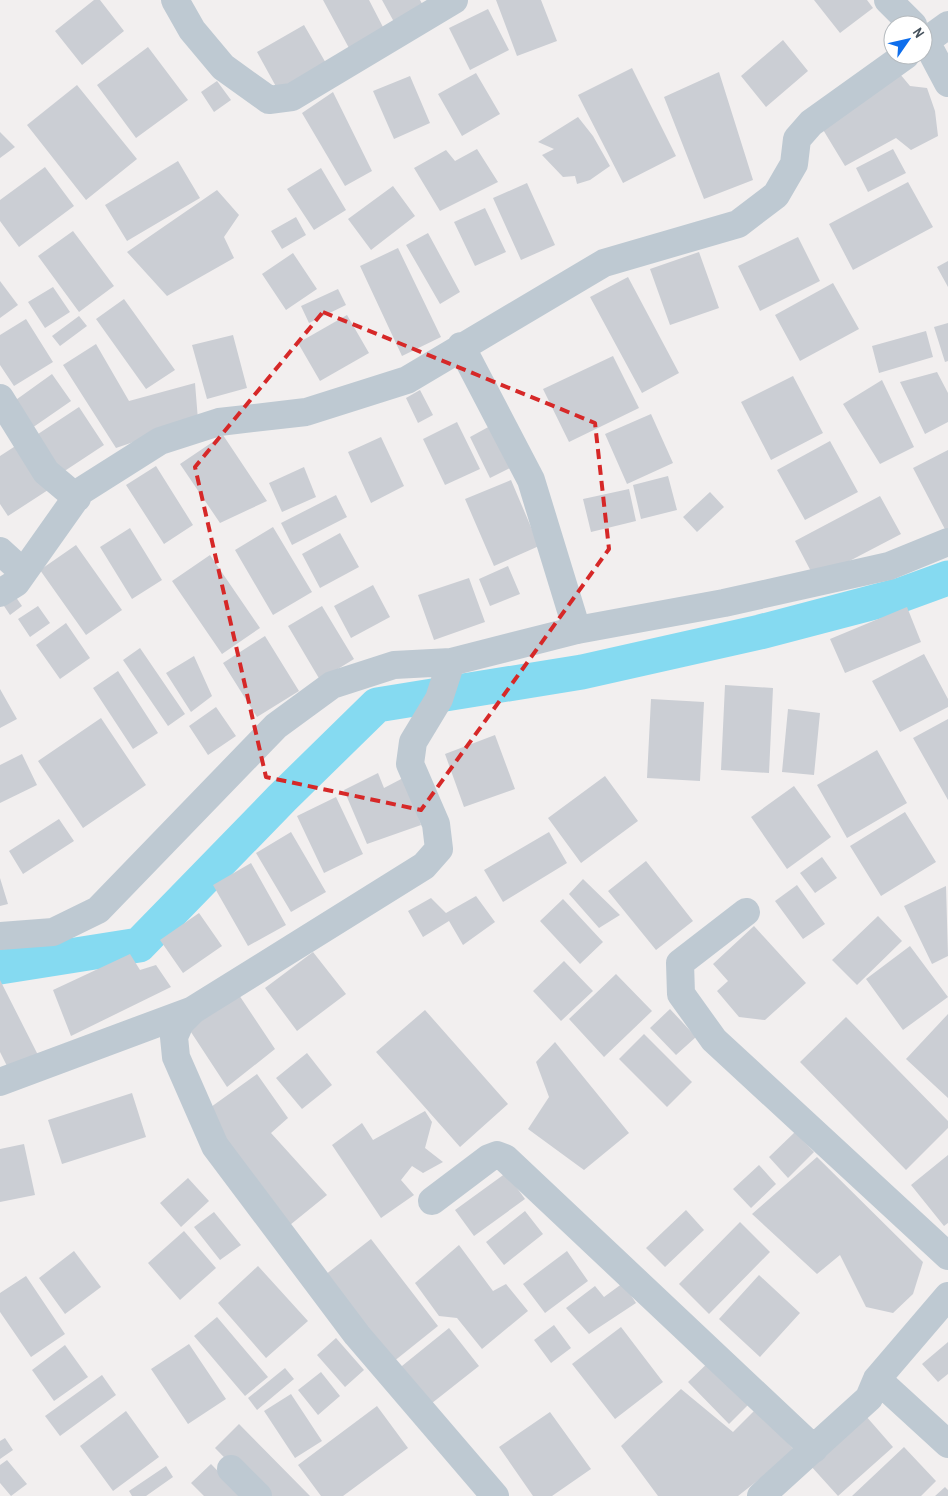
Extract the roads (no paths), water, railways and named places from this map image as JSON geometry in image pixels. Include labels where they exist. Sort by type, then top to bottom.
[{"type":"street","points":[[175,0],[192,30],[223,67],[269,100],[292,97],[454,0]]},
{"type":"street","points":[[888,0],[902,15]]},
{"type":"street","points":[[933,55],[948,83]]},
{"type":"street","points":[[0,593],[16,583],[81,492],[160,441],[220,422],[315,409],[407,380],[461,346],[604,263],[738,224],[776,195],[794,164],[797,139],[811,123],[887,65]]},
{"type":"street","points":[[461,346],[531,480],[577,630]]},
{"type":"street","points":[[0,398],[46,472],[77,498]]},
{"type":"street","points":[[0,936],[53,932],[98,910],[276,726],[332,685],[394,664],[451,662],[577,630],[724,603],[889,566],[948,542]]},
{"type":"street","points":[[0,551],[23,572]]},
{"type":"street","points":[[0,1082],[193,1010],[424,866],[439,849],[436,824],[410,764],[413,742],[438,699],[451,662]]},
{"type":"street","points":[[746,912],[680,963],[681,994],[714,1040],[948,1256]]},
{"type":"street","points":[[193,1010],[180,1023],[174,1037],[176,1057],[216,1146],[357,1335],[495,1496]]},
{"type":"street","points":[[432,1201],[489,1158],[497,1156],[505,1158],[814,1449]]},
{"type":"street","points":[[761,1496],[869,1398],[877,1379],[948,1296]]},
{"type":"street","points":[[877,1379],[948,1444]]},
{"type":"street","points":[[231,1469],[258,1496]]},
{"type":"waterway","points":[[0,967],[139,945],[282,798],[377,705],[582,672],[760,632],[901,595],[948,578]]}]
